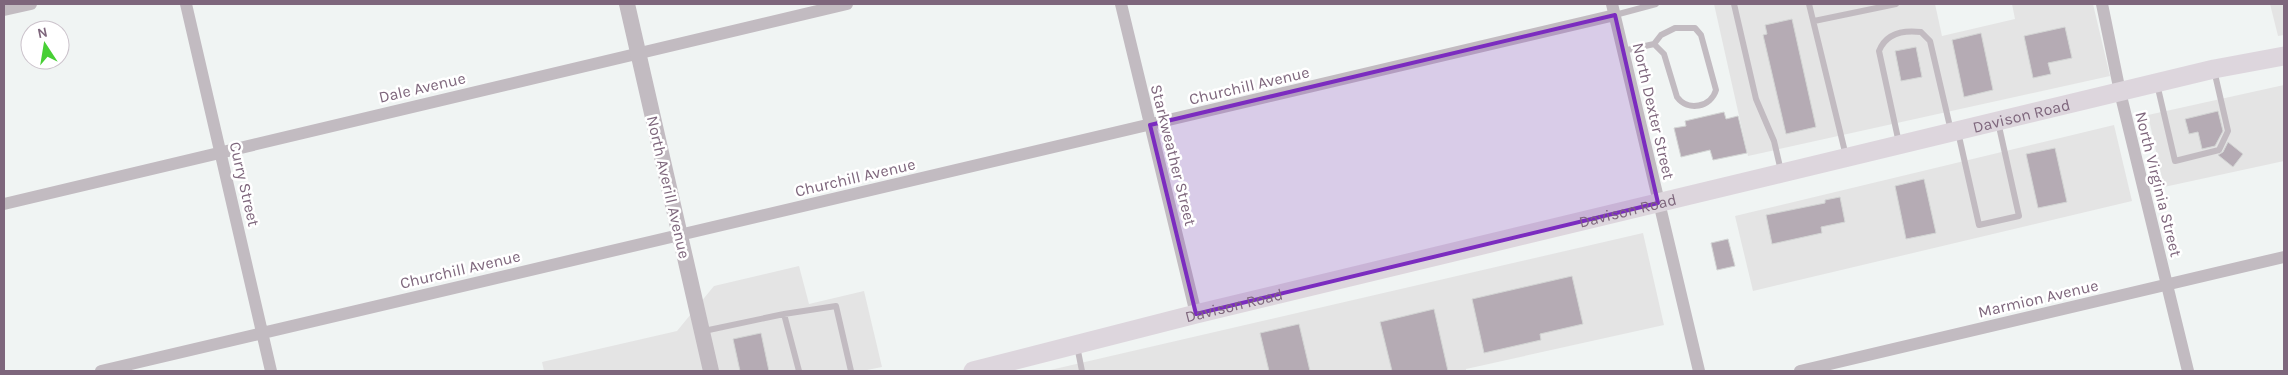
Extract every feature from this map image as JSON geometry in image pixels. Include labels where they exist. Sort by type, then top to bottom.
[{"type":"main road","name":"Davison Road","points":[[973,371],[999,368],[1196,314],[1846,157],[2214,69],[2284,56]]},
{"type":"street","points":[[4,10],[31,4]]},
{"type":"street","name":"Curry Street","points":[[186,4],[271,371]]},
{"type":"street","name":"North Averill Avenue","points":[[626,4],[712,371]]},
{"type":"street","name":"Dale Avenue","points":[[4,204],[221,151],[848,4]]},
{"type":"street","name":"Starkweather Street","points":[[1120,4],[1196,314]]},
{"type":"street","name":"North Virginia Street","points":[[2102,4],[2120,92],[2188,371]]},
{"type":"street","name":"Churchill Avenue","points":[[102,371],[1150,125],[1614,9]]},
{"type":"street","name":"North Dexter Street","points":[[1614,9],[1658,203],[1699,371]]},
{"type":"street","name":"Marmion Avenue","points":[[1800,371],[2284,257]]},
{"type":"lane","points":[[1614,9],[1656,4]]},
{"type":"lane","points":[[1734,4],[1756,99],[1774,141],[1782,173]]},
{"type":"lane","points":[[1809,4],[1846,157]]},
{"type":"lane","points":[[1814,21],[1896,4]]},
{"type":"lane","points":[[1623,51],[1654,44],[1661,35],[1675,28],[1695,28],[1701,36],[1716,90],[1713,98],[1706,103],[1695,106],[1687,106],[1681,103],[1677,97],[1664,54],[1654,44]]},
{"type":"lane","points":[[1899,145],[1879,51],[1882,44],[1891,36],[1906,31],[1920,32],[1930,41],[1979,225],[2019,216],[1998,121]]},
{"type":"lane","points":[[2156,83],[2175,161],[2219,150],[2228,131],[2214,69]]},
{"type":"lane","points":[[702,331],[784,314],[836,306],[851,371]]},
{"type":"lane","points":[[784,314],[799,371]]},
{"type":"lane","points":[[1077,346],[1082,371]]},
{"type":"highlighted area","points":[[1615,15],[1658,203],[1196,314],[1150,125]]},
{"type":"shaded area","points":[[1714,4],[1935,4],[1942,36],[2015,19],[2012,4],[2093,4],[2110,76],[1748,156]]},
{"type":"shaded area","points":[[2270,4],[2284,4],[2284,35],[2278,36]]},
{"type":"shaded area","points":[[2284,85],[2284,161],[2164,187],[2148,115]]},
{"type":"shaded area","points":[[2114,125],[2132,201],[1753,291],[1735,216]]},
{"type":"shaded area","points":[[1643,233],[1664,325],[1466,369],[1466,371],[1046,371]]},
{"type":"shaded area","points":[[799,266],[809,304],[864,291],[882,367],[862,371],[544,371],[542,362],[677,331],[714,286]]},
{"type":"building","points":[[1792,19],[1816,127],[1786,134],[1763,35],[1767,34],[1765,25]]},
{"type":"building","points":[[2065,27],[2072,58],[2048,63],[2051,74],[2033,78],[2024,36]]},
{"type":"building","points":[[1981,33],[1993,90],[1964,97],[1952,40]]},
{"type":"building","points":[[1916,47],[1922,77],[1901,81],[1895,51]]},
{"type":"building","points":[[2218,111],[2223,131],[2215,146],[2202,149],[2198,132],[2189,134],[2185,119]]},
{"type":"building","points":[[1724,112],[1726,119],[1738,116],[1747,153],[1713,160],[1710,150],[1681,157],[1674,128],[1686,126],[1685,121]]},
{"type":"building","points":[[2228,142],[2243,154],[2233,167],[2218,155],[2223,152]]},
{"type":"building","points":[[2055,148],[2067,202],[2038,208],[2026,154]]},
{"type":"building","points":[[1924,179],[1936,233],[1906,239],[1895,186]]},
{"type":"building","points":[[1840,197],[1845,222],[1821,227],[1822,233],[1772,244],[1766,215],[1825,203],[1825,200]]},
{"type":"building","points":[[1728,239],[1735,266],[1717,270],[1711,243]]},
{"type":"building","points":[[1572,276],[1583,324],[1540,334],[1541,340],[1484,353],[1472,299]]},
{"type":"building","points":[[1434,309],[1448,371],[1392,371],[1380,322]]},
{"type":"building","points":[[1299,324],[1310,371],[1269,371],[1260,333]]},
{"type":"building","points":[[761,333],[769,371],[740,371],[733,339]]}]
